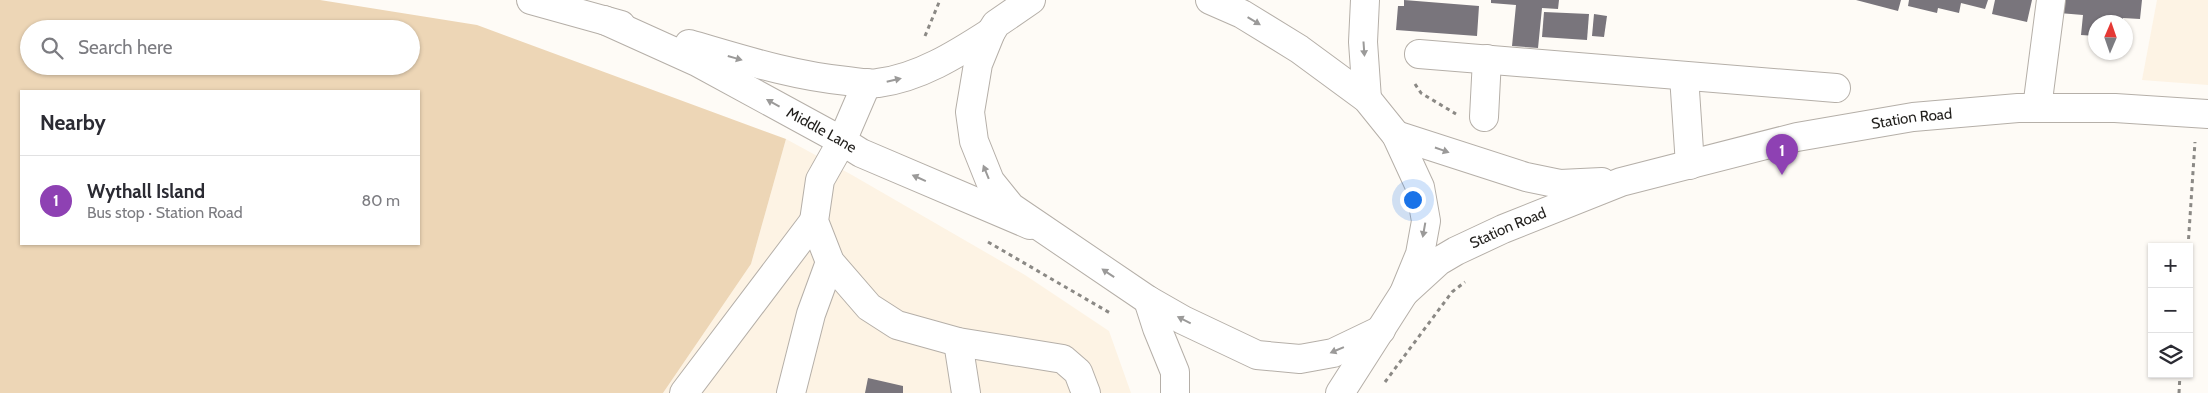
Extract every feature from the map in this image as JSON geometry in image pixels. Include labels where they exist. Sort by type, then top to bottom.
[{"type":"main road","name":"Middle Lane","points":[[531,0],[763,66],[835,80],[876,84],[909,76],[959,52],[995,19],[1031,0]]},
{"type":"main road","points":[[1210,0],[1242,14],[1298,48],[1367,99],[1396,135],[1420,187],[1426,221],[1420,254],[1404,293],[1340,393]]},
{"type":"main road","points":[[1365,0],[1363,42],[1367,99]]},
{"type":"main road","points":[[2037,108],[2051,0]]},
{"type":"main road","points":[[995,19],[978,64],[970,112],[974,141],[990,182],[1011,207],[1148,300],[1257,355],[1300,359],[1333,353],[1381,330]]},
{"type":"main road","name":"Middle Lane","points":[[604,20],[697,62],[861,153],[1044,231]]},
{"type":"main road","points":[[1419,54],[1836,88]]},
{"type":"main road","points":[[1484,117],[1487,59]]},
{"type":"main road","points":[[1684,76],[1690,165]]},
{"type":"main road","points":[[684,393],[814,221],[820,180],[842,141],[867,83]]},
{"type":"main road","name":"Station Road","points":[[1404,293],[1439,261],[1456,251],[1503,229],[1621,182],[1797,137],[1913,117],[2018,108],[2115,108],[2202,114]]},
{"type":"main road","name":"Station Road","points":[[1396,135],[1526,177],[1560,184],[1621,182]]},
{"type":"main road","points":[[814,221],[830,262],[869,307],[897,325],[958,342],[1063,359],[1078,372],[1086,393]]},
{"type":"main road","points":[[791,393],[811,314],[830,262]]},
{"type":"main road","points":[[1148,300],[1156,328],[1175,372],[1175,393]]},
{"type":"main road","points":[[958,342],[966,393]]},
{"type":"path","points":[[2188,243],[2202,114]]},
{"type":"path","points":[[2179,393],[2180,378]]},
{"type":"shaded area","points":[[0,0],[320,0],[477,25],[786,139],[751,264],[663,393],[0,393]]},
{"type":"shaded area","points":[[2157,0],[2208,0],[2208,85],[2142,80]]},
{"type":"shaded area","points":[[786,139],[1025,275],[1109,331],[1131,393],[663,393],[751,264]]},
{"type":"building","points":[[1404,0],[1479,6],[1477,36],[1396,30],[1398,6],[1404,6]]},
{"type":"building","points":[[1491,0],[1559,0],[1558,9],[1542,8],[1538,48],[1512,46],[1516,5],[1491,3]]},
{"type":"building","points":[[1856,0],[1901,0],[1898,11]]},
{"type":"building","points":[[1909,0],[1988,0],[1985,9],[1961,3],[1959,13],[1938,8],[1937,13],[1908,6]]},
{"type":"building","points":[[1995,0],[2032,0],[2027,22],[1992,14]]},
{"type":"building","points":[[2060,0],[2142,0],[2140,19],[2133,19],[2133,15],[2088,15],[2088,35],[2081,35],[2083,15],[2059,13]]},
{"type":"building","points":[[1544,12],[1589,14],[1587,40],[1542,37]]},
{"type":"building","points":[[1594,14],[1607,16],[1604,37],[1592,36]]},
{"type":"building","points":[[868,378],[903,386],[903,393],[865,393]]},
{"type":"place","name":"Wythall Island","points":[[1782,175]]}]
